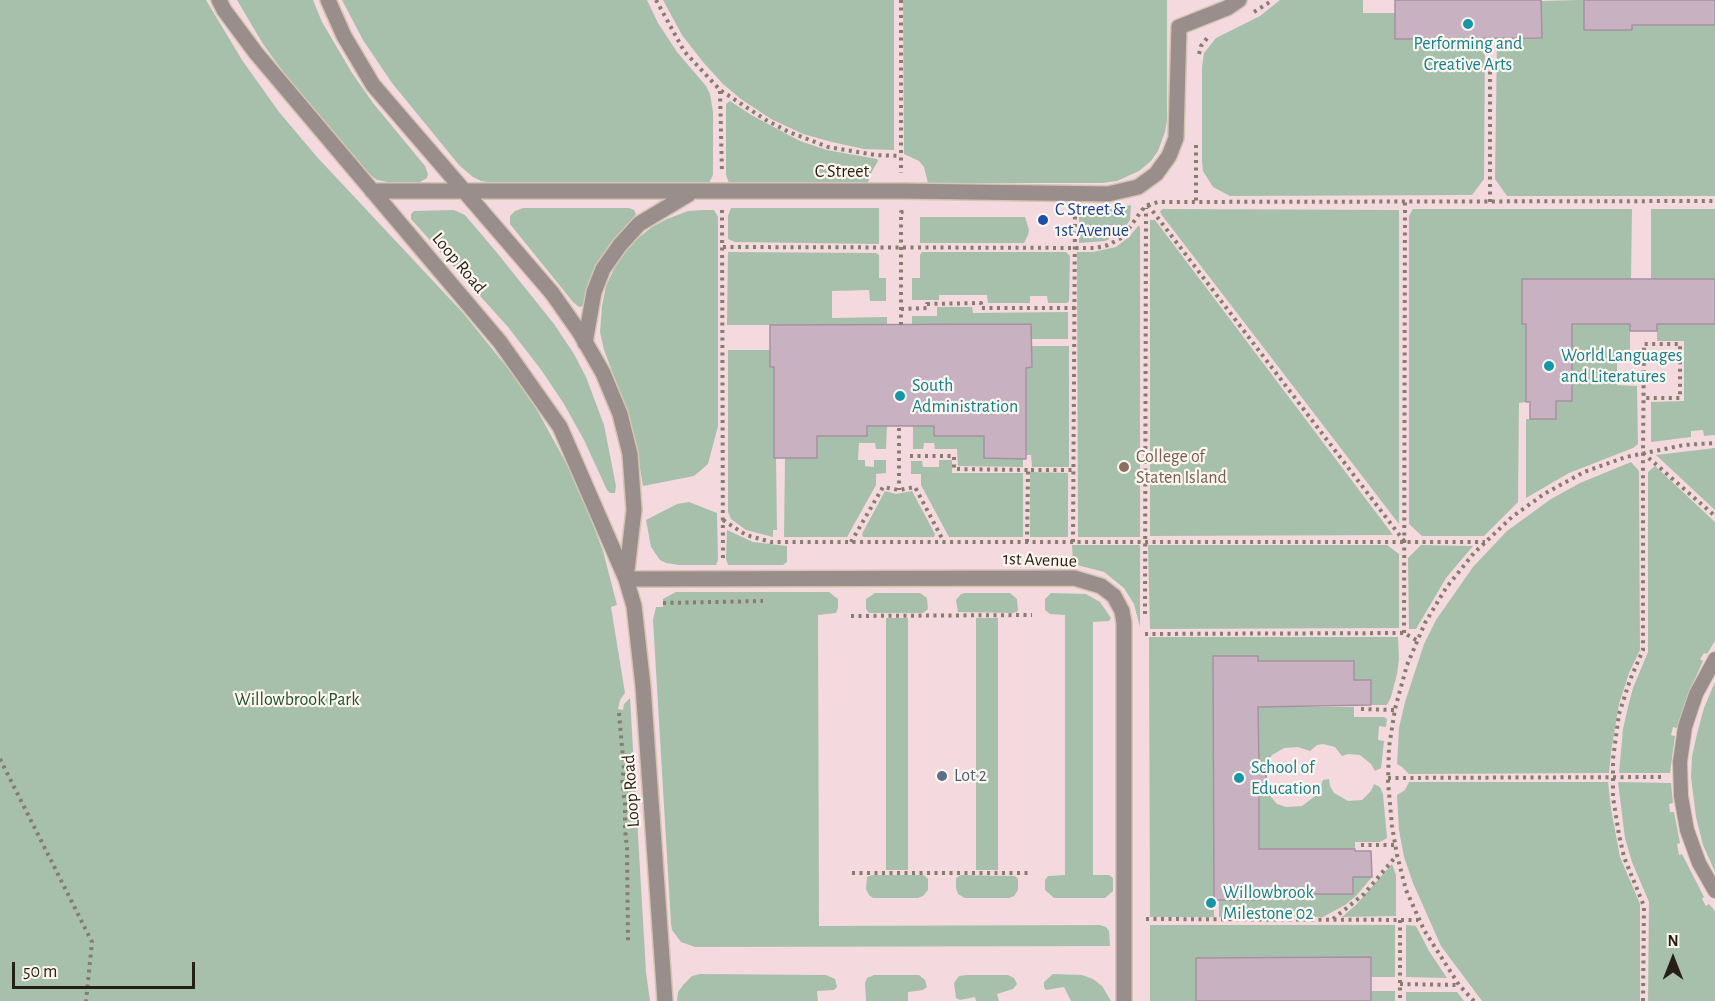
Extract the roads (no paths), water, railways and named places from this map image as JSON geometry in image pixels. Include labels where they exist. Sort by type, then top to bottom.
[{"type":"street","name":"Loop Road","points":[[219,0],[256,53],[500,342],[560,428],[626,579],[634,606],[643,686],[665,1001]]},
{"type":"street","name":"Loop Road","points":[[328,0],[344,36],[373,85],[552,293],[603,373],[620,414],[630,454],[634,510],[626,579]]},
{"type":"street","name":"C Street","points":[[372,192],[463,190],[691,193],[901,191],[1108,194],[1138,187],[1156,174],[1169,156],[1176,138],[1179,27],[1227,9],[1239,0]]},
{"type":"street","points":[[585,343],[594,292],[603,269],[639,224],[691,193]]},
{"type":"street","name":"1st Avenue","points":[[626,579],[1074,578],[1101,586],[1114,596],[1122,611],[1124,624],[1125,1001]]},
{"type":"street","points":[[1715,659],[1696,694],[1685,727],[1680,762],[1681,796],[1687,830],[1699,863],[1715,891]]},
{"type":"place","name":"Performing and Creative Arts","points":[[1468,24]]},
{"type":"place","name":"C Street & 1st Avenue","points":[[1043,220]]},
{"type":"place","name":"World Languages and Literatures","points":[[1549,366]]},
{"type":"place","name":"South Administration","points":[[900,396]]},
{"type":"place","name":"College of Staten Island","points":[[1124,467]]},
{"type":"place","name":"Lot 2","points":[[942,776]]},
{"type":"place","name":"School of Education","points":[[1239,778]]},
{"type":"place","name":"Willowbrook Milestone 02","points":[[1211,903]]},
{"type":"park label","name":"Willowbrook Park","points":[[297,700]]}]
